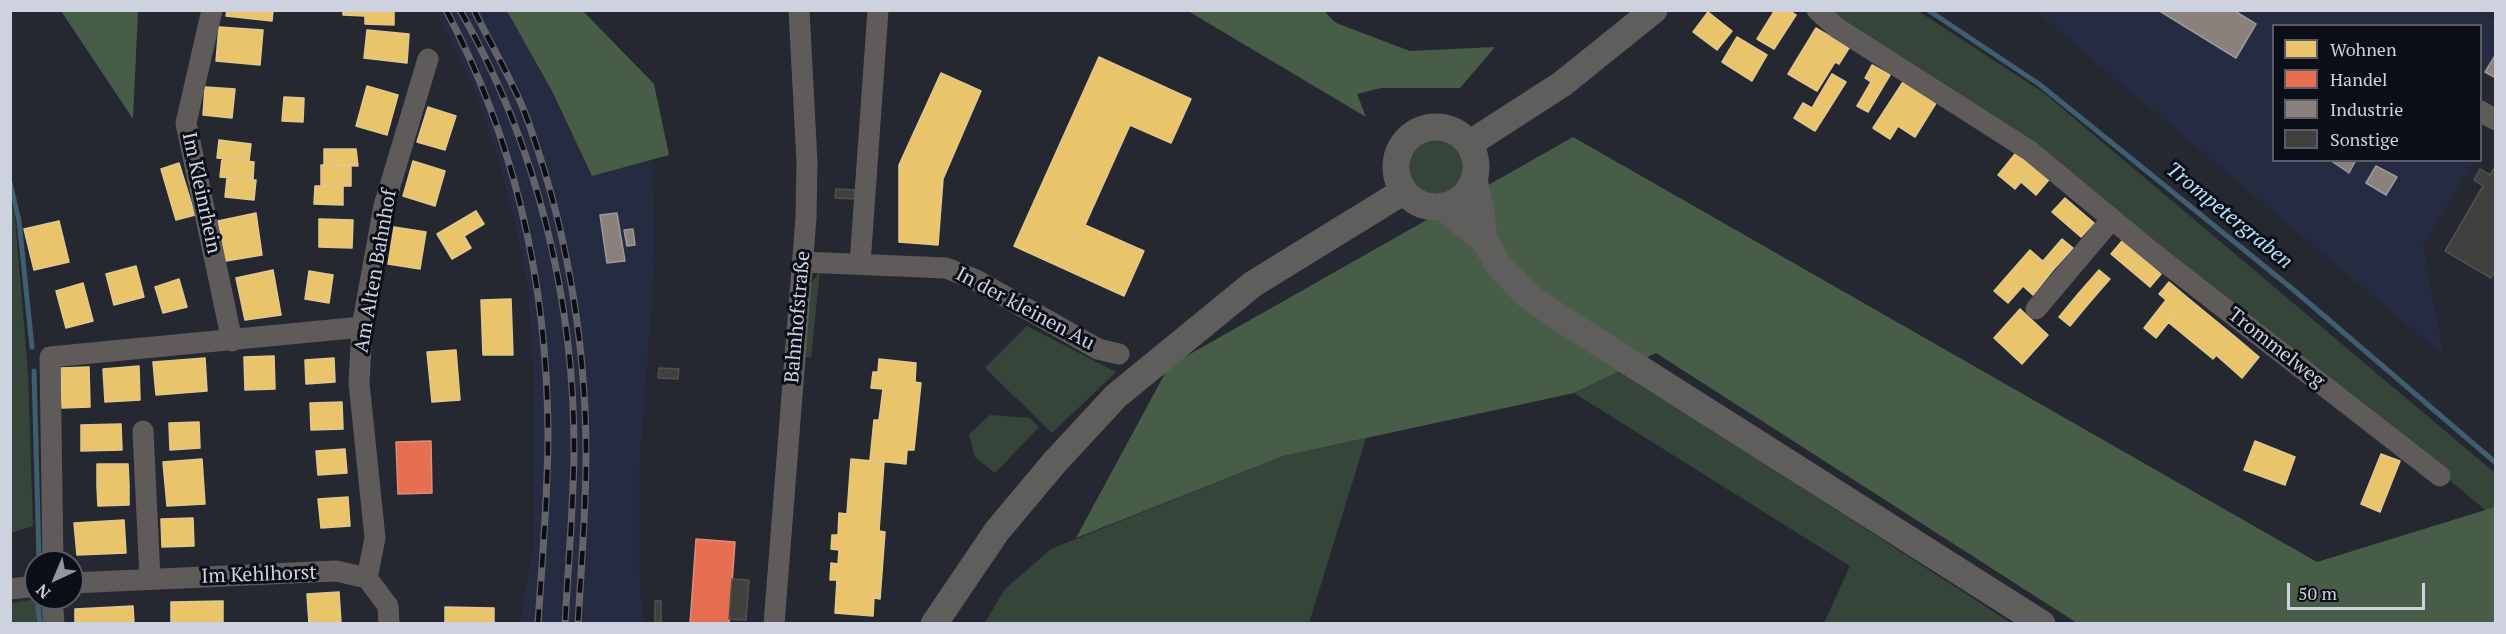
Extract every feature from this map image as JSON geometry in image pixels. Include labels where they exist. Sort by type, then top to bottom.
[{"type":"main road","points":[[1468,144],[1562,84],[1654,10]]},
{"type":"main road","points":[[1474,180],[1460,199],[1442,206],[1424,205],[1404,191],[1398,180],[1398,155],[1413,135],[1424,129],[1436,127],[1454,132],[1468,144],[1475,161],[1474,180],[1484,240]]},
{"type":"main road","points":[[934,624],[997,531],[1054,463],[1116,396],[1253,284],[1404,191]]},
{"type":"main road","points":[[1442,206],[1484,240],[1498,264],[1527,294],[1560,318],[2042,624]]},
{"type":"street","name":"Im Kleinrhein","points":[[212,10],[186,123],[232,341]]},
{"type":"street","name":"Bahnhofstraße","points":[[774,624],[803,262],[807,162],[799,10]]},
{"type":"street","points":[[860,264],[878,10]]},
{"type":"street","name":"Trommelweg","points":[[1817,10],[1837,28],[2030,151],[2112,219],[2440,476]]},
{"type":"street","name":"Am Alten Bahnhof","points":[[367,578],[375,538],[359,383],[362,327],[384,206],[428,59]]},
{"type":"street","points":[[2482,112],[2496,120]]},
{"type":"street","points":[[2036,309],[2112,219]]},
{"type":"street","name":"In der kleinen Au","points":[[803,262],[946,268],[974,279],[1098,349],[1119,354]]},
{"type":"street","points":[[53,550],[50,357],[362,327]]},
{"type":"street","points":[[143,430],[150,579]]},
{"type":"street","name":"Im Kehlhorst","points":[[84,582],[336,571],[367,578]]},
{"type":"street","points":[[367,578],[388,606],[389,624]]},
{"type":"shaded area","points":[[2480,10],[2495,21],[2495,54],[2482,75],[2482,24],[2272,24],[2272,162],[2473,162],[2423,246],[2444,356],[2035,11]]},
{"type":"shaded area","points":[[436,11],[507,11],[552,91],[592,176],[653,159],[655,261],[640,458],[639,561],[643,623],[520,623],[534,543],[534,373],[527,282],[514,218],[496,151],[472,83]]},
{"type":"green space","points":[[61,11],[138,11],[133,119]]},
{"type":"green space","points":[[507,11],[583,11],[654,84],[669,155],[592,176],[552,91]]},
{"type":"green space","points":[[1188,11],[1324,11],[1336,23],[1410,51],[1495,47],[1460,88],[1381,88],[1357,94],[1366,117]]},
{"type":"green space","points":[[1825,11],[1918,11],[2044,93],[2495,473],[2495,518],[2442,474]]},
{"type":"green space","points":[[1573,137],[2317,562],[2495,507],[2495,623],[2077,623],[1656,353],[1574,393],[1283,456],[1076,538],[1169,366]]},
{"type":"green space","points":[[1431,140],[1441,140],[1451,144],[1459,152],[1463,167],[1459,182],[1451,190],[1441,194],[1431,194],[1421,190],[1413,182],[1409,172],[1409,162],[1413,152],[1421,144]]},
{"type":"green space","points":[[11,201],[15,218],[28,372],[33,526],[11,533]]},
{"type":"green space","points":[[820,271],[811,357],[805,357],[811,284]]},
{"type":"green space","points":[[1027,326],[1116,372],[1052,433],[985,368]]},
{"type":"green space","points":[[1620,370],[2011,623],[1824,623],[1850,566],[1574,393]]},
{"type":"green space","points":[[990,415],[1030,418],[1039,427],[995,473],[975,457],[969,434]]},
{"type":"green space","points":[[1366,438],[1309,623],[984,624],[1005,589],[1051,549],[1283,456]]},
{"type":"green space","points":[[24,601],[24,610],[47,610],[50,623],[11,623],[10,603]]},
{"type":"building: Wohnen","points":[[227,10],[273,10],[272,21],[226,16]]},
{"type":"building: Wohnen","points":[[343,10],[394,10],[394,25],[365,24],[365,16],[343,15]]},
{"type":"building: Wohnen","points":[[1775,10],[1788,10],[1796,15],[1774,49],[1757,39]]},
{"type":"building: Wohnen","points":[[1708,12],[1732,31],[1717,50],[1693,32]]},
{"type":"building: Wohnen","points":[[219,27],[263,30],[260,65],[216,61]]},
{"type":"building: Wohnen","points":[[1816,28],[1849,48],[1839,64],[1835,62],[1817,91],[1788,74]]},
{"type":"building: Wohnen","points":[[367,30],[409,34],[407,63],[364,58]]},
{"type":"building: Wohnen","points":[[1737,37],[1767,55],[1752,81],[1722,62]]},
{"type":"building: Wohnen","points":[[1099,57],[1191,99],[1171,143],[1130,125],[1085,225],[1144,251],[1124,296],[1014,246]]},
{"type":"building: Wohnen","points":[[1872,65],[1890,75],[1868,112],[1857,106],[1871,82],[1865,78]]},
{"type":"building: Wohnen","points":[[941,73],[981,91],[943,179],[938,245],[899,242],[899,165]]},
{"type":"building: Wohnen","points":[[1832,74],[1846,82],[1829,109],[1816,101]]},
{"type":"building: Wohnen","points":[[1903,82],[1936,103],[1915,137],[1898,126],[1890,139],[1873,128]]},
{"type":"building: Wohnen","points":[[367,86],[398,95],[387,135],[356,126]]},
{"type":"building: Wohnen","points":[[205,87],[235,89],[232,118],[203,115]]},
{"type":"building: Wohnen","points":[[284,97],[304,98],[303,122],[282,121]]},
{"type":"building: Wohnen","points":[[1816,101],[1829,109],[1815,131],[1794,118],[1803,103],[1812,108]]},
{"type":"building: Wohnen","points":[[428,107],[456,116],[445,150],[417,142]]},
{"type":"building: Wohnen","points":[[219,140],[251,144],[249,161],[217,158]]},
{"type":"building: Wohnen","points":[[324,149],[356,149],[358,166],[324,165]]},
{"type":"building: Wohnen","points":[[2019,149],[2036,164],[2015,189],[1998,175]]},
{"type":"building: Wohnen","points":[[222,158],[254,162],[253,180],[220,177]]},
{"type":"building: Wohnen","points":[[413,161],[445,171],[435,206],[403,196]]},
{"type":"building: Wohnen","points":[[179,163],[195,215],[176,220],[161,169]]},
{"type":"building: Wohnen","points":[[2036,164],[2052,176],[2036,195],[2021,182]]},
{"type":"building: Wohnen","points":[[321,165],[351,165],[351,186],[321,186]]},
{"type":"building: Wohnen","points":[[227,178],[256,180],[254,200],[225,197]]},
{"type":"building: Wohnen","points":[[315,186],[343,186],[343,205],[314,204]]},
{"type":"building: Wohnen","points":[[2065,198],[2094,223],[2081,237],[2052,212]]},
{"type":"building: Wohnen","points":[[476,211],[484,224],[464,236],[471,248],[452,259],[437,234]]},
{"type":"building: Wohnen","points":[[256,213],[262,255],[226,261],[218,221]]},
{"type":"building: Wohnen","points":[[319,219],[353,220],[352,248],[319,247]]},
{"type":"building: Wohnen","points":[[59,221],[69,262],[34,270],[24,229]]},
{"type":"building: Wohnen","points":[[394,227],[426,232],[420,269],[388,264]]},
{"type":"building: Wohnen","points":[[2062,239],[2073,248],[2053,270],[2043,261]]},
{"type":"building: Wohnen","points":[[2122,241],[2141,257],[2130,270],[2111,254]]},
{"type":"building: Wohnen","points":[[2030,250],[2053,270],[2033,295],[2023,286],[2008,303],[1994,291]]},
{"type":"building: Wohnen","points":[[2141,257],[2161,274],[2150,287],[2130,270]]},
{"type":"building: Wohnen","points":[[136,266],[144,297],[114,305],[106,274]]},
{"type":"building: Wohnen","points":[[273,270],[281,315],[245,320],[236,278]]},
{"type":"building: Wohnen","points":[[2099,270],[2110,279],[2089,303],[2078,294]]},
{"type":"building: Wohnen","points":[[309,271],[333,275],[329,303],[305,299]]},
{"type":"building: Wohnen","points":[[179,279],[187,307],[163,313],[155,287]]},
{"type":"building: Wohnen","points":[[2169,282],[2188,298],[2156,338],[2144,328],[2166,300],[2159,294]]},
{"type":"building: Wohnen","points":[[83,283],[93,321],[66,328],[56,291]]},
{"type":"building: Wohnen","points":[[2078,294],[2089,303],[2070,326],[2059,317]]},
{"type":"building: Wohnen","points":[[2188,298],[2233,335],[2213,359],[2168,322]]},
{"type":"building: Wohnen","points":[[511,299],[513,355],[483,355],[481,300]]},
{"type":"building: Wohnen","points":[[2020,309],[2048,335],[2022,364],[1994,338]]},
{"type":"building: Wohnen","points":[[2233,335],[2259,357],[2242,378],[2216,355]]},
{"type":"building: Wohnen","points":[[456,350],[460,400],[432,402],[427,352]]},
{"type":"building: Wohnen","points":[[274,356],[275,389],[245,390],[244,357]]},
{"type":"building: Wohnen","points":[[205,358],[207,391],[156,395],[153,362]]},
{"type":"building: Wohnen","points":[[334,358],[335,382],[306,384],[305,360]]},
{"type":"building: Wohnen","points":[[879,359],[916,363],[915,382],[921,383],[914,450],[907,450],[906,464],[870,460],[874,420],[879,420],[883,389],[871,388],[873,372],[878,372]]},
{"type":"building: Wohnen","points":[[139,366],[140,400],[105,402],[103,369]]},
{"type":"building: Wohnen","points":[[89,367],[90,407],[62,408],[61,368]]},
{"type":"building: Wohnen","points":[[342,402],[343,429],[311,430],[310,403]]},
{"type":"building: Wohnen","points":[[199,422],[200,448],[170,450],[169,423]]},
{"type":"building: Wohnen","points":[[121,424],[122,450],[81,451],[81,425]]},
{"type":"building: Wohnen","points":[[2255,441],[2295,457],[2285,485],[2244,470]]},
{"type":"building: Wohnen","points":[[345,449],[347,473],[318,475],[316,451]]},
{"type":"building: Wohnen","points":[[2381,454],[2400,461],[2380,512],[2361,504]]},
{"type":"building: Wohnen","points":[[202,459],[205,504],[167,506],[163,462]]},
{"type":"building: Wohnen","points":[[851,459],[884,462],[879,531],[885,532],[880,599],[874,598],[873,616],[835,613],[837,580],[830,580],[831,563],[838,564],[839,550],[831,549],[832,535],[838,535],[839,513],[847,514]]},
{"type":"building: Wohnen","points":[[97,464],[128,464],[129,485],[97,486]]},
{"type":"building: Wohnen","points":[[129,485],[129,505],[98,506],[97,486]]},
{"type":"building: Wohnen","points":[[348,497],[350,526],[321,528],[318,499]]},
{"type":"building: Wohnen","points":[[193,518],[194,546],[162,547],[161,519]]},
{"type":"building: Wohnen","points":[[124,520],[126,553],[84,555],[84,550],[77,550],[74,523]]},
{"type":"building: Wohnen","points":[[339,592],[341,624],[309,624],[307,594]]},
{"type":"building: Wohnen","points":[[223,601],[223,624],[171,624],[171,602]]},
{"type":"building: Wohnen","points":[[133,606],[134,624],[75,624],[75,610]]},
{"type":"building: Wohnen","points":[[445,607],[494,608],[494,624],[445,624]]},
{"type":"building: Handel","points":[[431,441],[432,493],[398,494],[396,442]]},
{"type":"building: Handel","points":[[696,539],[735,542],[729,624],[690,624]]},
{"type":"building: Industrie","points":[[2158,10],[2233,10],[2256,24],[2236,58]]},
{"type":"building: Industrie","points":[[2496,54],[2496,78],[2485,72]]},
{"type":"building: Industrie","points":[[2333,162],[2355,162],[2349,173]]},
{"type":"building: Industrie","points":[[2376,166],[2397,177],[2386,195],[2366,183]]},
{"type":"building: Industrie","points":[[617,213],[625,261],[607,263],[600,215]]},
{"type":"building: Industrie","points":[[633,229],[635,245],[627,246],[624,230]]},
{"type":"building: Sonstige","points":[[2496,166],[2496,270],[2491,278],[2445,251],[2483,186],[2474,180],[2480,169],[2490,175]]},
{"type":"building: Sonstige","points":[[836,189],[855,190],[854,199],[835,198]]},
{"type":"building: Sonstige","points":[[659,368],[679,369],[678,379],[658,378]]},
{"type":"building: Sonstige","points":[[732,579],[749,580],[746,620],[729,619]]},
{"type":"building: Sonstige","points":[[655,601],[661,601],[661,624],[655,624]]},
{"type":"waterway","name":"Trompetergraben","points":[[1928,10],[2039,84],[2295,291],[2496,463]]},
{"type":"waterway","points":[[10,182],[19,221],[32,347]]},
{"type":"waterway","points":[[34,371],[39,550]]},
{"type":"waterway","points":[[38,610],[40,624]]},
{"type":"railway","points":[[446,10],[470,60],[509,163],[534,269],[546,378],[548,433],[538,624]]},
{"type":"railway","points":[[460,10],[487,61],[510,114],[530,169],[559,282],[573,397],[572,518],[565,624]]},
{"type":"railway","points":[[474,10],[512,83],[538,150],[551,192],[570,279],[577,323],[585,411],[585,498],[578,624]]}]
